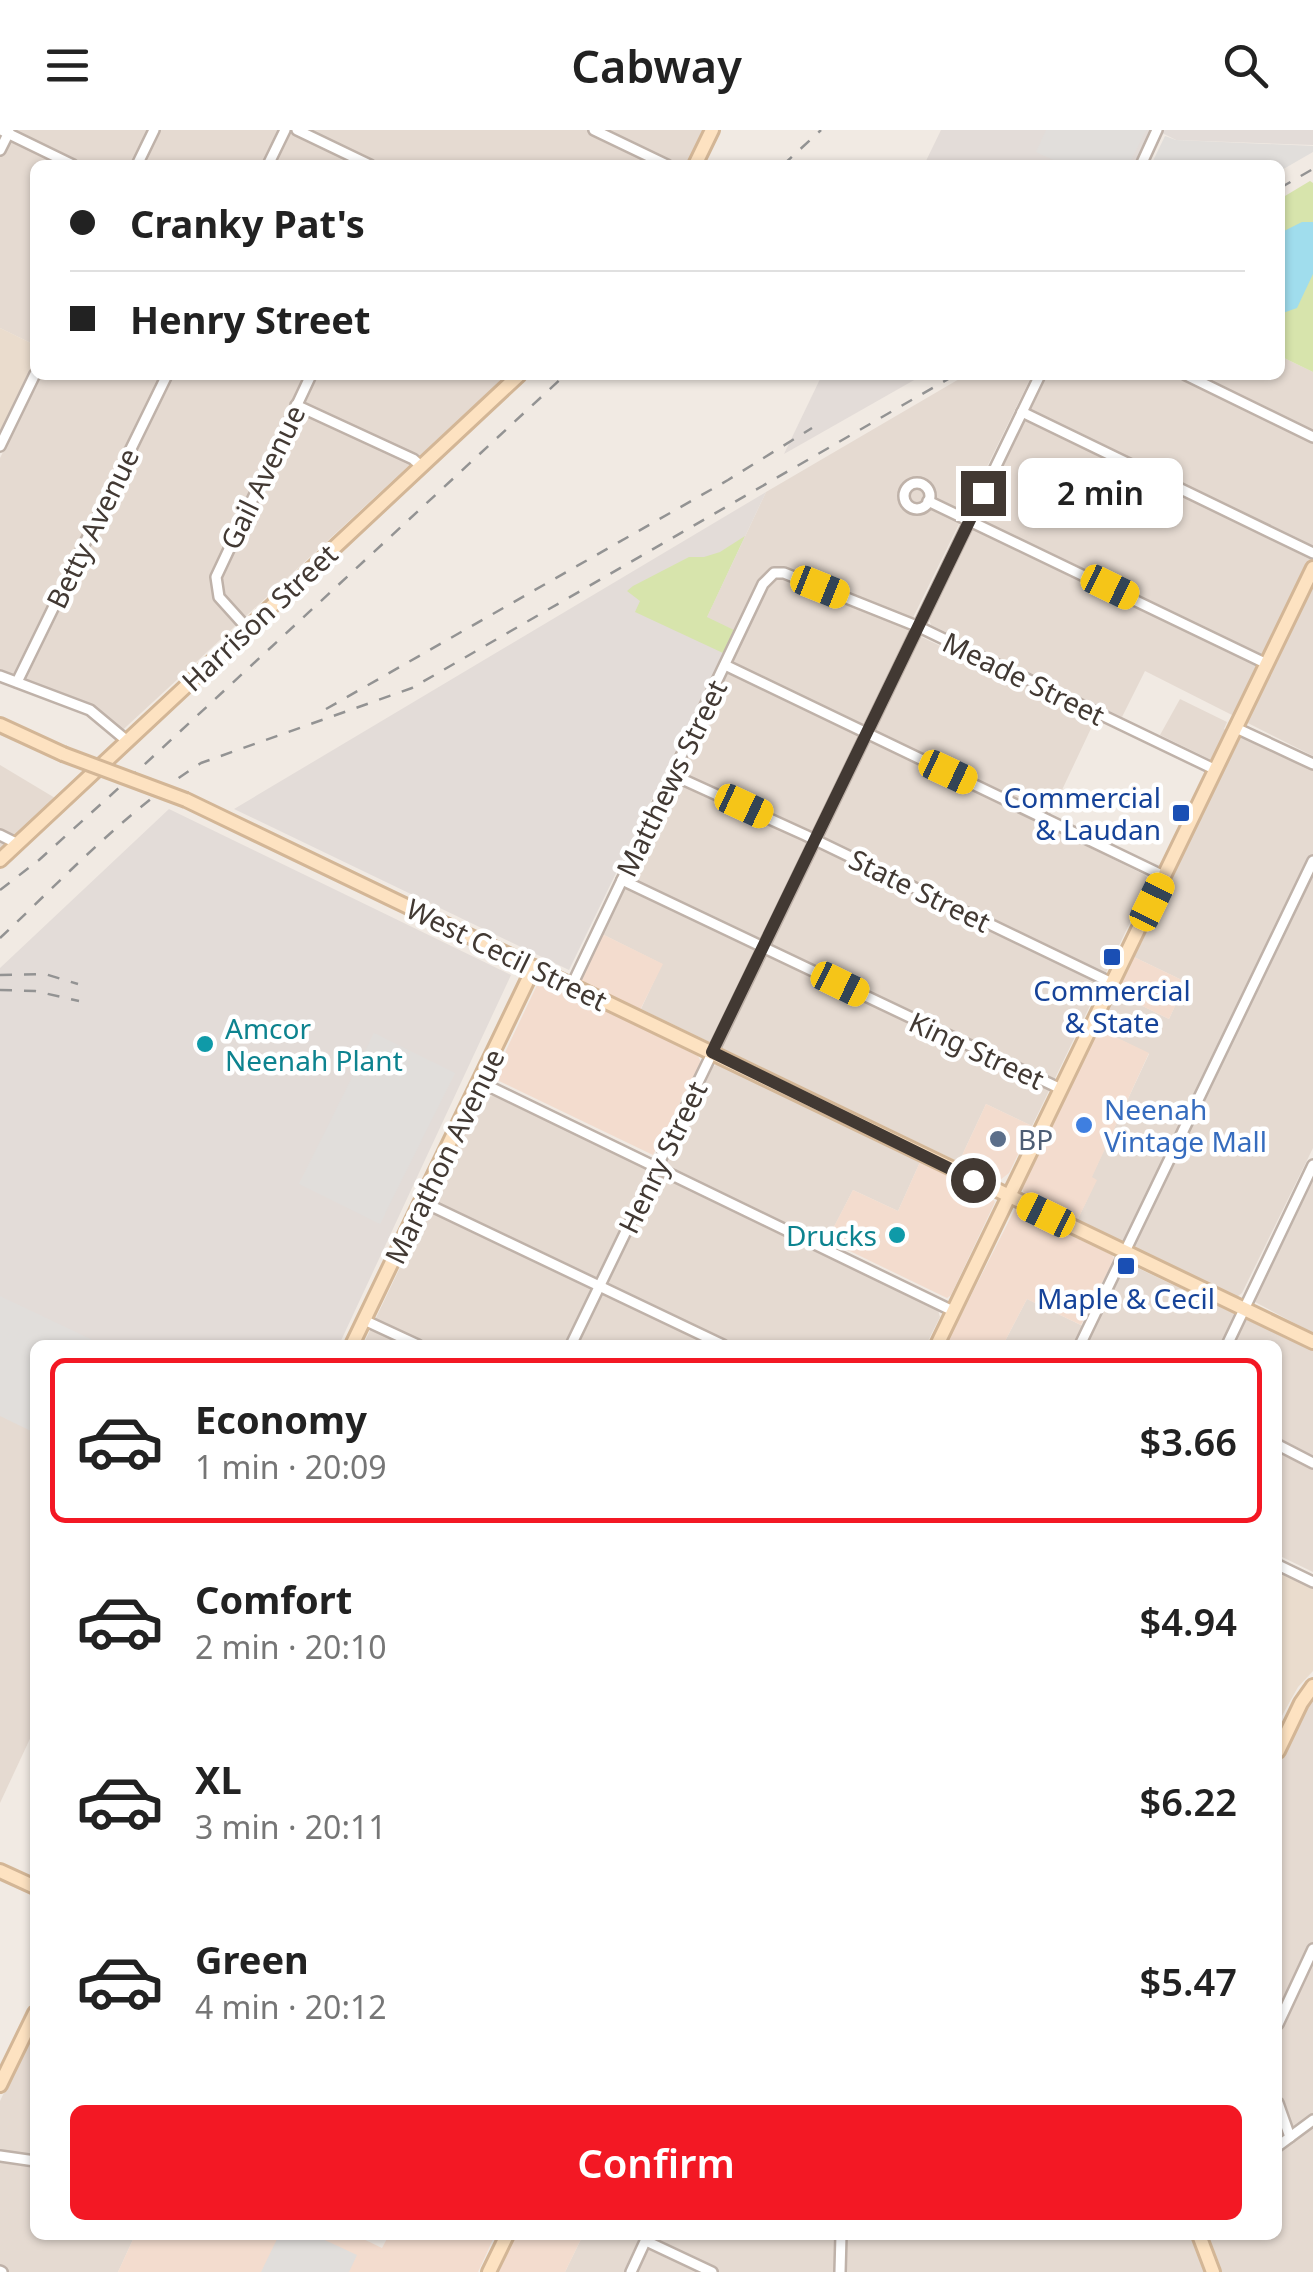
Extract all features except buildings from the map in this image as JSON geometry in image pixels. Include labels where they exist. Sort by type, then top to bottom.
[{"type":"main road","points":[[697,160],[712,130]]},
{"type":"main road","name":"Harrison Street","points":[[0,860],[509,380]]},
{"type":"main road","points":[[939,1340],[1313,568]]},
{"type":"main road","name":"West Cecil Street","points":[[0,725],[186,800],[1313,1342]]},
{"type":"main road","name":"Marathon Avenue","points":[[354,1340],[534,967]]},
{"type":"main road","points":[[1282,1745],[1306,1706],[1313,1686]]},
{"type":"main road","points":[[0,1871],[30,1885]]},
{"type":"main road","points":[[0,2084],[30,2023]]},
{"type":"main road","points":[[490,2272],[505,2240]]},
{"type":"main road","points":[[1201,2240],[1213,2272]]},
{"type":"street","points":[[139,160],[154,130]]},
{"type":"street","points":[[270,160],[285,130]]},
{"type":"street","points":[[298,130],[360,160]]},
{"type":"street","points":[[594,130],[657,160]]},
{"type":"street","points":[[1143,160],[1157,130]]},
{"type":"street","points":[[0,150],[6,131],[63,160]]},
{"type":"street","points":[[0,446],[32,380]]},
{"type":"street","name":"Betty Avenue","points":[[16,682],[164,380]]},
{"type":"street","name":"Gail Avenue","points":[[247,628],[219,597],[216,577],[308,380]]},
{"type":"street","name":"Henry Street","points":[[573,1340],[1038,380]]},
{"type":"street","points":[[1196,380],[1313,436]]},
{"type":"street","points":[[296,405],[421,466]]},
{"type":"street","points":[[1022,412],[1313,552]]},
{"type":"street","points":[[928,501],[1267,664]]},
{"type":"street","name":"Meade Street","points":[[774,573],[784,573],[919,627],[1216,770]]},
{"type":"street","name":"Matthews Street","points":[[572,985],[763,584],[774,573]]},
{"type":"street","points":[[725,665],[1164,876]]},
{"type":"street","points":[[0,676],[90,710],[126,740]]},
{"type":"street","points":[[1236,728],[1313,764]]},
{"type":"street","name":"State Street","points":[[672,775],[1112,983]]},
{"type":"street","points":[[0,835],[18,844]]},
{"type":"street","points":[[1082,1340],[1313,861]]},
{"type":"street","name":"King Street","points":[[622,880],[1060,1090]]},
{"type":"street","points":[[480,1082],[953,1311]]},
{"type":"street","points":[[1229,1340],[1313,1165]]},
{"type":"street","points":[[423,1202],[712,1340]]},
{"type":"street","points":[[364,1320],[407,1340]]},
{"type":"street","points":[[1282,1448],[1313,1462]]},
{"type":"street","points":[[1282,1567],[1313,1582]]},
{"type":"street","points":[[1282,2016],[1313,1950]]},
{"type":"street","points":[[1282,2114],[1290,2136]]},
{"type":"street","points":[[1282,2143],[1313,2120]]},
{"type":"street","points":[[0,2156],[30,2160]]},
{"type":"street","points":[[631,2272],[646,2240]]},
{"type":"street","points":[[651,2240],[712,2272]]},
{"type":"street","points":[[840,2272],[841,2240]]},
{"type":"shaded area","points":[[0,130],[704,130],[689,160],[30,160],[30,343],[0,328]]},
{"type":"shaded area","points":[[941,130],[1151,130],[1136,160],[926,160]]},
{"type":"shaded area","points":[[1046,130],[1146,130],[1131,160],[1053,160],[1036,152]]},
{"type":"shaded area","points":[[1156,130],[1313,130],[1313,145],[1176,140]]},
{"type":"shaded area","points":[[1165,136],[1176,140],[1313,146],[1313,152],[1285,168],[1285,160],[1153,160]]},
{"type":"shaded area","points":[[0,328],[30,343],[30,369],[0,431]]},
{"type":"shaded area","points":[[1285,358],[1313,372],[1313,756],[1145,671],[1122,717],[931,625],[929,619],[1045,380],[1285,380]]},
{"type":"shaded area","points":[[39,380],[502,380],[114,738],[88,715],[0,681],[0,458]]},
{"type":"shaded area","points":[[820,380],[914,380],[784,454]]},
{"type":"shaded area","points":[[957,380],[1030,380],[907,630],[1095,720],[1045,826],[1150,881],[1032,1126],[986,1104],[959,1162],[641,1009],[662,964],[602,934],[734,660],[723,653],[707,617],[766,492]]},
{"type":"shaded area","points":[[766,492],[707,617],[734,630],[569,970],[234,809]]},
{"type":"shaded area","points":[[1180,699],[1227,722],[1224,729],[1313,771],[1313,1148],[1237,1297],[1077,1221],[1096,1181],[1091,1178],[1149,1054],[1099,1029],[1116,993],[1169,1019],[1186,982],[1134,957],[1226,767],[1160,735]]},
{"type":"shaded area","points":[[0,765],[55,798],[0,849]]},
{"type":"shaded area","points":[[169,809],[511,975],[341,1340],[30,1340],[30,1348],[0,1369],[0,968]]},
{"type":"shaded area","points":[[602,934],[663,964],[633,1024],[698,1056],[701,1062],[653,1155],[493,1078],[538,983],[545,980],[575,993]]},
{"type":"shaded area","points":[[1134,957],[1186,982],[1169,1019],[1116,993]]},
{"type":"shaded area","points":[[1099,1029],[1149,1053],[1092,1177],[1097,1180],[1077,1221],[1026,1196],[1022,1189]]},
{"type":"shaded area","points":[[374,1033],[455,1073],[380,1224],[299,1184]]},
{"type":"shaded area","points":[[717,1064],[920,1162],[898,1211],[853,1190],[821,1252],[938,1310],[940,1317],[928,1340],[365,1340],[481,1098],[493,1096],[661,1175]]},
{"type":"shaded area","points":[[986,1104],[1032,1126],[1009,1173],[1000,1180],[959,1162]]},
{"type":"shaded area","points":[[920,1162],[995,1202],[947,1298],[827,1240],[853,1190],[898,1211]]},
{"type":"shaded area","points":[[1313,1181],[1313,1333],[1255,1302]]},
{"type":"shaded area","points":[[1015,1209],[1112,1255],[1114,1259],[1081,1325],[1027,1299],[1006,1340],[949,1340]]},
{"type":"shaded area","points":[[1127,1263],[1313,1351],[1313,1572],[1282,1557],[1282,1340],[1006,1340],[1027,1299],[1093,1331]]},
{"type":"shaded area","points":[[0,1296],[92,1340],[30,1340],[30,1431],[0,1416]]},
{"type":"shaded area","points":[[0,1370],[30,1385],[30,1739],[0,1803]]},
{"type":"shaded area","points":[[1282,1573],[1313,1588],[1313,1671],[1298,1687],[1282,1716]]},
{"type":"shaded area","points":[[1313,1698],[1313,2272],[1220,2272],[1208,2240],[1282,2240],[1282,1757]]},
{"type":"shaded area","points":[[30,2038],[30,2240],[133,2240],[118,2272],[0,2272],[0,2101]]},
{"type":"shaded area","points":[[133,2240],[365,2240],[382,2248],[386,2240],[493,2240],[478,2272],[118,2272]]},
{"type":"shaded area","points":[[277,2240],[325,2240],[357,2255],[349,2272],[261,2272]]},
{"type":"shaded area","points":[[514,2240],[581,2240],[565,2272],[499,2272]]},
{"type":"shaded area","points":[[581,2240],[1194,2240],[1206,2272],[565,2272]]},
{"type":"green space","points":[[1310,181],[1313,183],[1313,372],[1285,358],[1285,196]]},
{"type":"green space","points":[[745,536],[707,617],[734,630],[723,653],[635,612],[640,601],[627,591],[633,586],[689,557],[720,552]]},
{"type":"water","points":[[1302,222],[1313,222],[1313,274],[1297,308],[1285,312],[1285,230]]},
{"type":"railway","points":[[788,160],[821,130]]},
{"type":"railway","points":[[1285,185],[1313,169]]},
{"type":"railway","points":[[0,890],[132,776],[560,380]]},
{"type":"railway","points":[[0,938],[122,823],[201,763],[412,688],[946,380]]},
{"type":"railway","points":[[326,709],[812,428]]},
{"type":"railway","points":[[0,975],[45,974],[78,984]]},
{"type":"railway","points":[[0,990],[35,991],[79,1001]]},
{"type":"place","name":"Commercial & Laudan","points":[[1181,813]]},
{"type":"place","name":"Commercial & State","points":[[1112,957]]},
{"type":"place","name":"Amcor Neenah Plant","points":[[205,1044]]},
{"type":"place","name":"Neenah Vintage Mall","points":[[1084,1125]]},
{"type":"place","name":"BP","points":[[998,1139]]},
{"type":"place","name":"Drucks","points":[[897,1235]]},
{"type":"place","name":"Maple & Cecil","points":[[1126,1266]]},
{"type":"route","points":[[973,1180],[712,1052],[983,493]]}]
